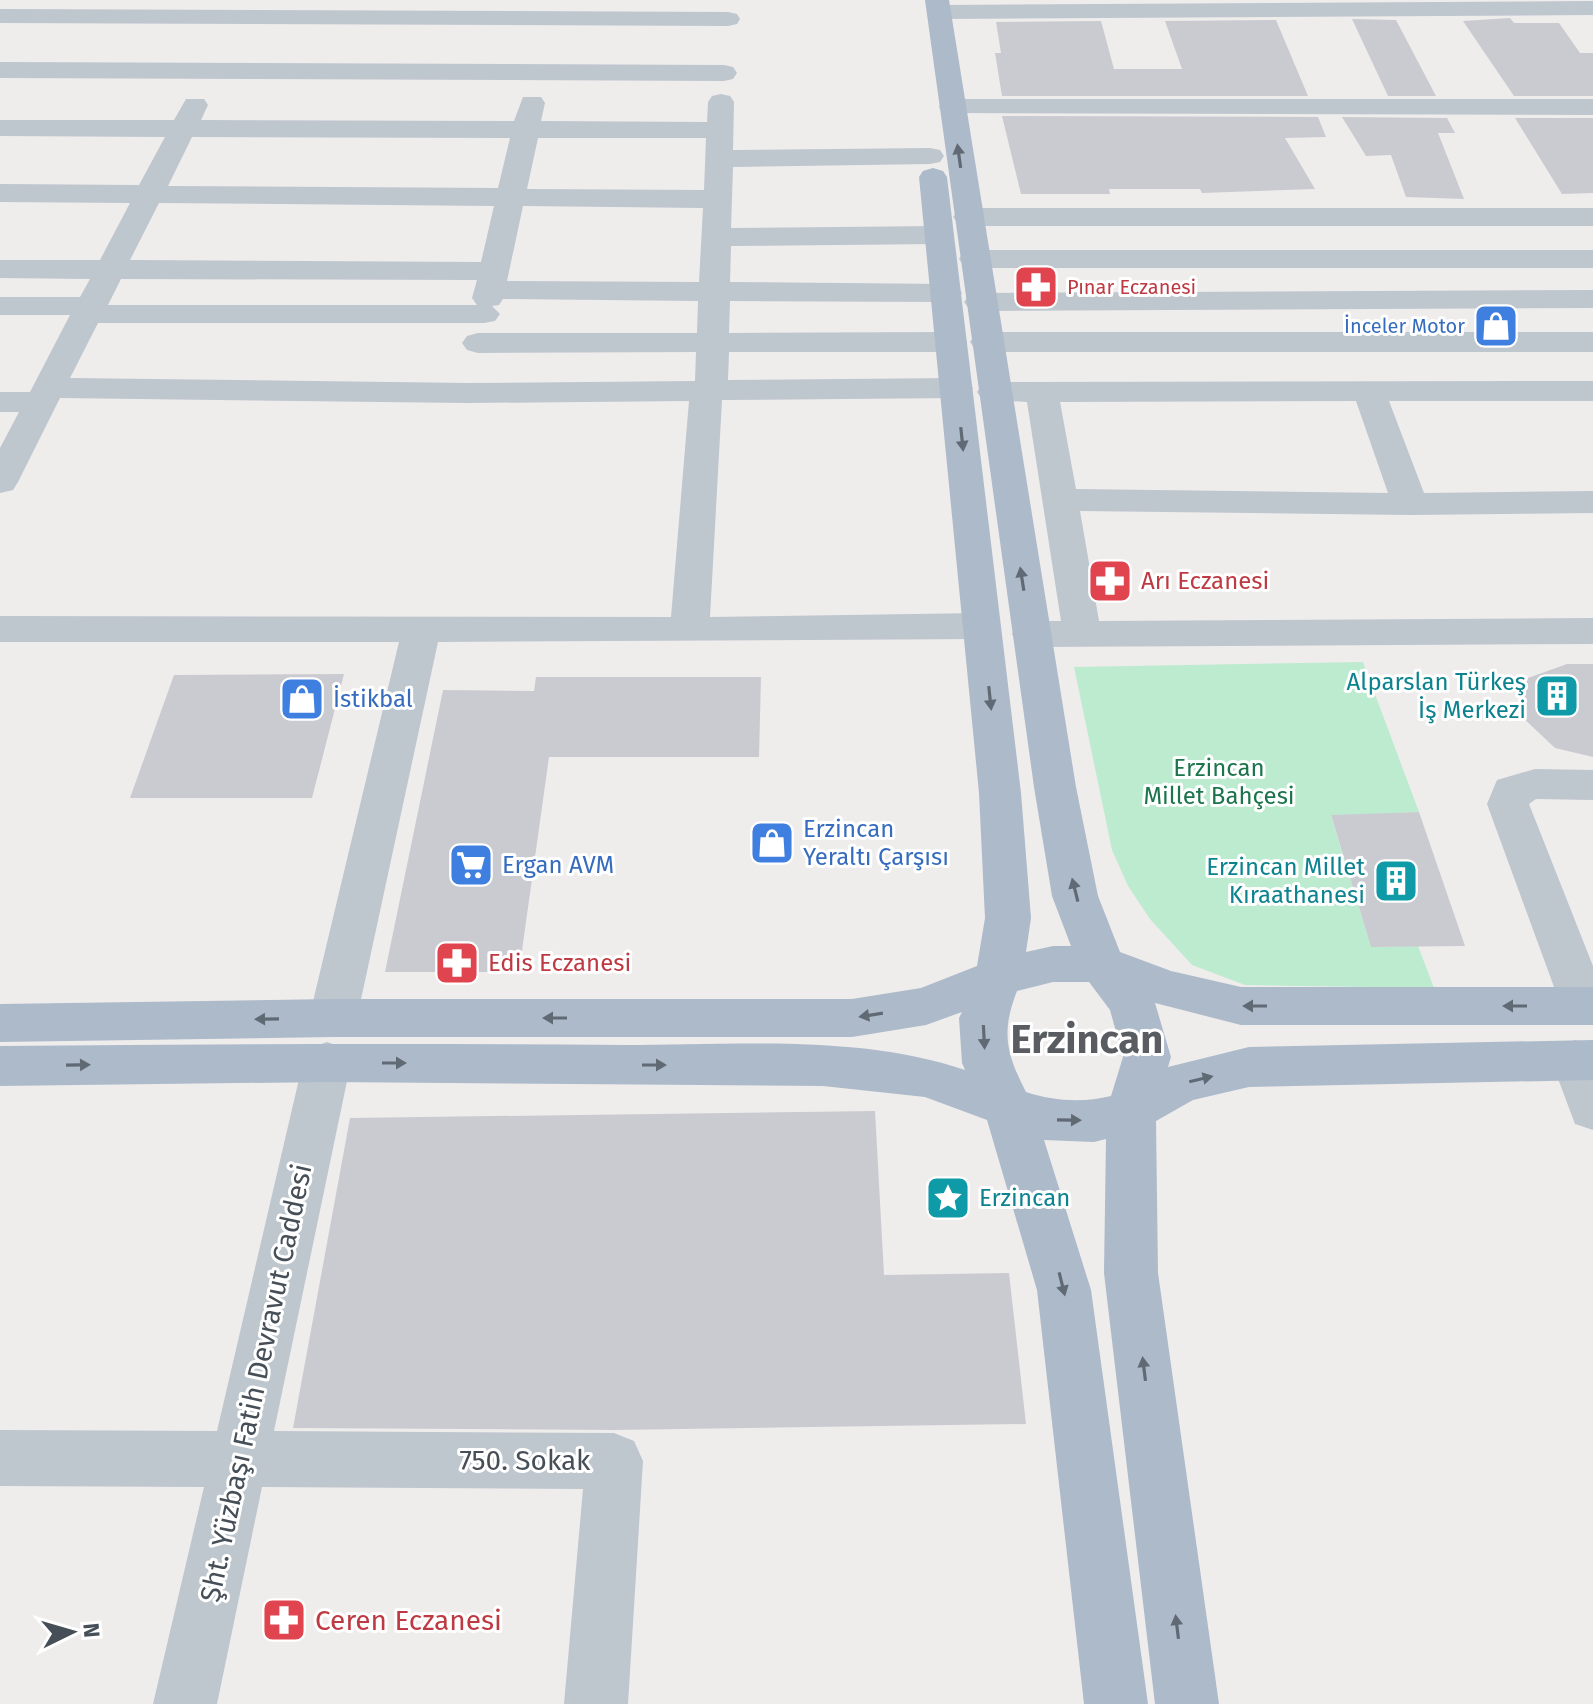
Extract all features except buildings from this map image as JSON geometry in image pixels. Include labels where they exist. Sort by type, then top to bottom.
[{"type":"main road","points":[[929,4],[952,107],[963,297],[975,390],[1031,634],[1075,896],[1101,964],[1132,1004],[1147,1057],[1131,1111],[1131,1273],[1187,1704]]},
{"type":"main road","points":[[929,4],[930,156],[960,237]]},
{"type":"main road","points":[[975,390],[982,626],[1000,793],[1008,918],[999,977],[983,1018],[986,1063],[1008,1105],[1064,1290],[1116,1704]]},
{"type":"main road","points":[[0,1066],[330,1040],[852,1018],[926,1006],[999,977],[1053,964],[1101,964],[1166,988],[1241,1006],[1589,1006]]},
{"type":"main road","points":[[0,1023],[823,1066],[927,1077],[1047,1120],[1094,1121],[1131,1111],[1181,1083],[1249,1067],[1584,1060]]},
{"type":"street","points":[[929,4],[1577,5],[1593,36]]},
{"type":"street","points":[[0,482],[246,8]]},
{"type":"street","points":[[0,16],[246,8],[729,9],[718,144],[711,391],[703,405],[690,630]]},
{"type":"street","points":[[468,393],[509,199],[555,9]]},
{"type":"street","points":[[0,70],[724,73]]},
{"type":"street","points":[[952,107],[1593,107]]},
{"type":"street","points":[[0,128],[525,131],[930,156]]},
{"type":"street","points":[[0,193],[716,199]]},
{"type":"street","points":[[715,237],[960,237],[1593,217]]},
{"type":"street","points":[[960,237],[1593,259]]},
{"type":"street","points":[[0,269],[111,269],[486,305],[712,342],[1593,342]]},
{"type":"street","points":[[0,306],[90,310],[486,305],[713,292],[963,297],[1593,299]]},
{"type":"street","points":[[0,402],[45,395],[975,390],[1593,391]]},
{"type":"street","points":[[1042,392],[1082,634]]},
{"type":"street","points":[[1369,392],[1410,504]]},
{"type":"street","points":[[1060,500],[1410,504],[1593,502]]},
{"type":"street","points":[[0,629],[690,630],[982,626]]},
{"type":"street","name":"Şht. Yüzbaşı Fatih Devravut Caddesi","points":[[185,1704],[421,630]]},
{"type":"street","points":[[1031,634],[1593,631]]},
{"type":"street","points":[[1589,1006],[1508,804],[1512,791],[1535,784],[1593,785]]},
{"type":"street","points":[[1584,1060],[1593,1109]]},
{"type":"street","points":[[0,1458],[239,1459]]},
{"type":"street","name":"750. Sokak","points":[[239,1459],[614,1461],[596,1704]]},
{"type":"green space","name":"Erzincan Millet Bahçesi","points":[[1363,662],[1419,812],[1331,816],[1371,947],[1418,946],[1434,988],[1245,985],[1192,965],[1150,919],[1128,886],[1112,850],[1074,667]]},
{"type":"place","name":"Pınar Eczanesi","points":[[1036,287]]},
{"type":"place","name":"İnceler Motor","points":[[1496,326]]},
{"type":"place","name":"Arı Eczanesi","points":[[1110,581]]},
{"type":"place","name":"Alparslan Türkeş İş Merkezi","points":[[1557,696]]},
{"type":"place","name":"İstikbal","points":[[302,699]]},
{"type":"place","name":"Erzincan Yeraltı Çarşısı","points":[[772,843]]},
{"type":"place","name":"Ergan AVM","points":[[471,865]]},
{"type":"place","name":"Erzincan Millet Kıraathanesi","points":[[1396,881]]},
{"type":"place","name":"Edis Eczanesi","points":[[457,963]]},
{"type":"place","name":"Erzincan","points":[[948,1198]]},
{"type":"place","name":"Ceren Eczanesi","points":[[284,1620]]},
{"type":"district","name":"Erzincan","points":[[1087,1040]]}]
